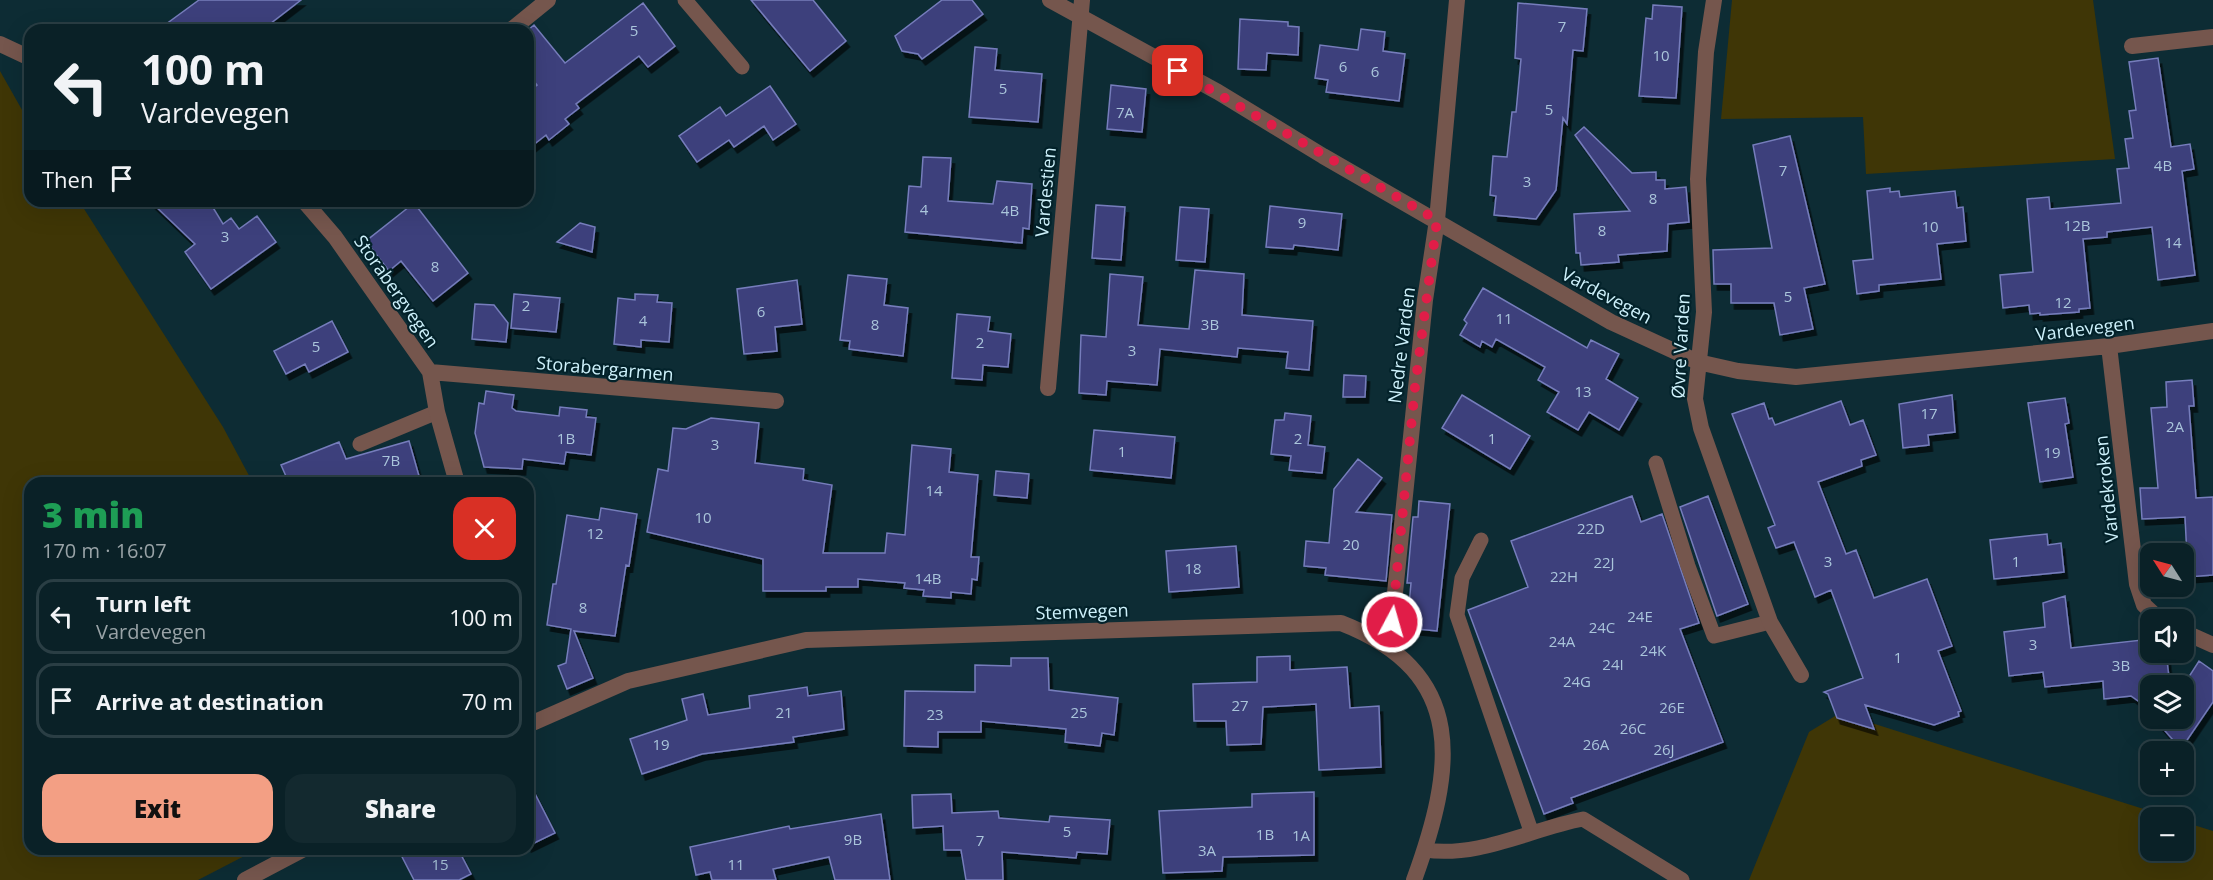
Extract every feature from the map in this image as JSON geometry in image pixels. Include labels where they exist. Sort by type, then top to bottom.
[{"type":"street","points":[[518,24],[548,0]]},
{"type":"street","name":"Vardevegen","points":[[1050,0],[1218,92],[1323,156],[1611,322],[1698,362],[1738,371],[1796,377],[2109,346],[2213,331]]},
{"type":"street","name":"Vardestien","points":[[1048,388],[1082,0]]},
{"type":"street","name":"Nedre Varden","points":[[1392,622],[1415,387],[1437,220],[1457,0]]},
{"type":"street","name":"Øvre Varden","points":[[1714,0],[1706,52],[1698,179],[1704,312],[1695,399],[1701,428],[1770,622],[1801,675]]},
{"type":"street","points":[[2132,46],[2213,37]]},
{"type":"street","points":[[0,44],[24,55]]},
{"type":"street","name":"Storabergvegen","points":[[311,207],[335,237],[430,372],[437,412],[455,477]]},
{"type":"street","name":"Vardekroken","points":[[2109,346],[2137,584],[2144,605],[2148,609]]},
{"type":"street","name":"Storabergarmen","points":[[430,372],[776,401]]},
{"type":"street","name":"Stemvegen","points":[[534,722],[628,681],[806,640],[1302,622],[1341,623],[1386,643],[1407,660],[1425,684],[1444,742],[1443,782],[1414,880]]},
{"type":"street","points":[[2194,636],[2213,645]]},
{"type":"street","points":[[245,880],[293,855]]},
{"type":"lane","points":[[684,0],[742,67]]},
{"type":"lane","points":[[360,444],[437,412]]},
{"type":"lane","points":[[1656,463],[1688,566],[1714,636],[1770,622]]},
{"type":"lane","points":[[1481,540],[1462,578],[1457,615],[1531,831]]},
{"type":"lane","points":[[1425,849],[1458,852],[1583,819],[1682,880]]},
{"type":"shaded area","points":[[1732,0],[2093,0],[2115,159],[1866,174],[1863,117],[1721,119]]},
{"type":"shaded area","points":[[0,71],[24,113],[24,207],[83,207],[223,427],[250,477],[24,477],[24,855],[246,855],[198,880],[0,880]]},
{"type":"shaded area","points":[[1840,713],[2140,808],[2140,861],[2194,861],[2194,825],[2213,831],[2213,880],[1749,880],[1809,732]]},
{"type":"building","points":[[199,0],[301,0],[270,24],[166,24]]},
{"type":"building","points":[[751,0],[813,0],[846,41],[810,71]]},
{"type":"building","points":[[942,0],[972,0],[983,14],[922,59],[918,54],[902,51],[895,36]]},
{"type":"building","points":[[643,3],[675,46],[648,67],[639,56],[576,104],[579,108],[565,119],[569,124],[549,140],[546,135],[534,144],[534,87],[537,85],[534,81],[534,25],[565,63]]},
{"type":"building","points":[[1518,3],[1587,9],[1583,51],[1573,50],[1567,124],[1563,118],[1556,190],[1536,219],[1494,215],[1496,196],[1490,195],[1493,156],[1507,157],[1512,112],[1516,112],[1521,59],[1515,58]]},
{"type":"building","points":[[1653,5],[1682,7],[1676,98],[1639,96],[1646,18],[1652,19]]},
{"type":"building","points":[[1240,19],[1288,22],[1288,26],[1299,27],[1298,55],[1267,53],[1266,70],[1238,69]]},
{"type":"building","points":[[1361,29],[1385,32],[1383,51],[1405,54],[1399,101],[1326,92],[1328,80],[1315,78],[1320,45],[1358,50]]},
{"type":"building","points":[[975,47],[997,49],[995,70],[1042,74],[1038,122],[969,117]]},
{"type":"building","points":[[2158,58],[2171,147],[2190,144],[2194,169],[2182,171],[2195,275],[2158,280],[2152,227],[2107,232],[2107,237],[2083,239],[2090,308],[2079,309],[2079,312],[2040,315],[2040,313],[2030,314],[2029,305],[2003,308],[2000,275],[2033,272],[2027,199],[2049,197],[2050,209],[2121,203],[2117,169],[2129,168],[2125,139],[2133,138],[2129,111],[2136,110],[2129,62]]},
{"type":"building","points":[[1111,85],[1146,89],[1142,132],[1107,129]]},
{"type":"building","points":[[770,86],[796,124],[773,140],[764,126],[734,147],[729,140],[697,162],[679,136],[720,107],[726,116]]},
{"type":"building","points":[[1584,127],[1632,173],[1656,172],[1656,180],[1665,180],[1665,189],[1686,187],[1689,222],[1668,224],[1667,251],[1618,255],[1619,262],[1581,265],[1580,253],[1576,253],[1574,214],[1630,211],[1575,135]]},
{"type":"building","points":[[1790,136],[1825,284],[1804,288],[1813,329],[1780,335],[1774,303],[1731,303],[1731,284],[1714,284],[1713,250],[1772,248],[1753,145]]},
{"type":"building","points":[[923,157],[951,158],[948,201],[993,204],[997,181],[1032,184],[1029,229],[1023,228],[1022,243],[905,232],[909,186],[921,187]]},
{"type":"building","points":[[1890,188],[1890,192],[1899,191],[1900,197],[1955,191],[1957,208],[1963,207],[1966,241],[1937,244],[1941,279],[1879,285],[1879,291],[1857,294],[1853,261],[1873,259],[1867,191]]},
{"type":"building","points":[[1096,205],[1125,207],[1121,260],[1092,258]]},
{"type":"building","points":[[1270,206],[1342,214],[1338,250],[1294,245],[1293,249],[1266,247]]},
{"type":"building","points":[[156,207],[213,207],[223,224],[231,218],[239,229],[257,216],[276,242],[211,289],[185,252],[195,244]]},
{"type":"building","points":[[409,207],[417,207],[468,273],[433,301],[401,261],[389,271],[366,241]]},
{"type":"building","points":[[1180,207],[1209,209],[1205,262],[1176,260]]},
{"type":"building","points":[[580,223],[595,227],[592,252],[557,242]]},
{"type":"building","points":[[1195,270],[1244,274],[1242,315],[1313,321],[1309,370],[1286,368],[1288,352],[1238,348],[1237,357],[1160,349],[1157,385],[1107,381],[1106,395],[1079,393],[1081,335],[1106,337],[1110,274],[1143,277],[1138,325],[1189,329]]},
{"type":"building","points":[[848,275],[887,279],[884,305],[908,308],[903,356],[849,349],[850,341],[840,340]]},
{"type":"building","points":[[797,280],[802,324],[775,327],[777,351],[744,354],[737,289]]},
{"type":"building","points":[[1483,288],[1587,348],[1591,340],[1619,354],[1606,379],[1638,398],[1619,430],[1589,412],[1578,430],[1547,412],[1559,392],[1538,380],[1545,367],[1496,339],[1492,347],[1482,341],[1480,347],[1460,335],[1467,323],[1464,320]]},
{"type":"building","points":[[514,294],[560,298],[556,332],[511,328]]},
{"type":"building","points":[[635,294],[658,295],[657,302],[672,303],[669,342],[641,340],[641,347],[614,344],[618,298],[635,300]]},
{"type":"building","points":[[475,304],[494,305],[508,323],[506,342],[472,339]]},
{"type":"building","points":[[957,314],[990,317],[988,331],[1011,334],[1008,367],[983,365],[982,380],[952,378]]},
{"type":"building","points":[[332,321],[348,352],[309,372],[305,364],[286,374],[274,351]]},
{"type":"building","points":[[1344,375],[1366,376],[1365,397],[1343,397]]},
{"type":"building","points":[[2192,380],[2194,406],[2189,406],[2196,498],[2213,497],[2213,575],[2194,577],[2194,543],[2186,543],[2185,517],[2142,519],[2140,488],[2158,488],[2151,408],[2167,407],[2166,382]]},
{"type":"building","points":[[486,391],[514,395],[512,408],[516,411],[559,416],[560,407],[587,410],[586,417],[596,418],[591,455],[566,452],[564,464],[523,459],[522,469],[484,467],[475,433],[479,403],[484,404]]},
{"type":"building","points":[[1462,395],[1530,436],[1510,469],[1442,428]]},
{"type":"building","points":[[1952,395],[1955,432],[1928,435],[1929,445],[1903,448],[1899,404]]},
{"type":"building","points":[[2065,398],[2069,423],[2065,424],[2073,477],[2040,482],[2028,403]]},
{"type":"building","points":[[1841,401],[1850,425],[1863,420],[1876,455],[1861,460],[1862,466],[1818,482],[1846,554],[1856,550],[1874,598],[1927,579],[1952,646],[1938,651],[1961,711],[1958,712],[1959,716],[1934,725],[1865,705],[1874,729],[1837,718],[1828,694],[1824,692],[1863,678],[1831,590],[1815,597],[1794,542],[1776,548],[1768,528],[1775,525],[1732,414],[1764,403],[1769,419],[1772,418],[1775,425]]},
{"type":"building","points":[[1285,413],[1311,416],[1308,445],[1325,447],[1322,473],[1289,470],[1291,456],[1271,454],[1275,420],[1284,420]]},
{"type":"building","points":[[711,418],[759,423],[755,463],[804,469],[803,480],[832,485],[823,553],[885,553],[887,533],[905,535],[912,445],[951,449],[949,472],[978,475],[971,557],[979,557],[977,580],[972,579],[971,594],[951,592],[951,598],[923,596],[924,590],[904,588],[905,583],[858,579],[858,587],[826,587],[826,591],[763,591],[763,559],[647,532],[658,469],[668,471],[673,428],[686,429]]},
{"type":"building","points":[[1094,430],[1175,437],[1171,478],[1090,470]]},
{"type":"building","points":[[409,441],[419,477],[286,477],[281,465],[339,442],[346,459]]},
{"type":"building","points":[[1358,459],[1382,478],[1356,512],[1392,515],[1386,581],[1325,575],[1326,568],[1304,566],[1306,541],[1329,543],[1334,489]]},
{"type":"building","points":[[996,471],[1029,474],[1027,498],[994,495]]},
{"type":"building","points":[[1632,496],[1641,522],[1662,514],[1699,623],[1680,629],[1723,742],[1571,798],[1573,803],[1544,814],[1468,610],[1528,587],[1511,541]]},
{"type":"building","points":[[1708,496],[1748,604],[1717,616],[1680,507]]},
{"type":"building","points":[[1419,501],[1450,504],[1437,631],[1407,628],[1411,583],[1407,583],[1413,517],[1418,517]]},
{"type":"building","points":[[601,508],[637,514],[629,566],[626,565],[615,636],[574,631],[593,678],[567,689],[558,666],[566,663],[571,629],[547,625],[553,584],[556,584],[567,515],[599,520]]},
{"type":"building","points":[[2047,534],[2048,545],[2061,543],[2064,572],[1994,579],[1990,540]]},
{"type":"building","points":[[1236,546],[1239,587],[1169,592],[1166,551]]},
{"type":"building","points":[[2065,596],[2071,648],[2140,640],[2140,663],[2167,663],[2169,675],[2140,675],[2140,702],[2131,696],[2104,699],[2103,681],[2045,687],[2043,672],[2009,676],[2004,632],[2045,627],[2043,603]]},
{"type":"building","points":[[1290,656],[1290,670],[1347,667],[1350,708],[1379,706],[1381,767],[1319,770],[1316,704],[1263,707],[1261,744],[1227,745],[1226,721],[1194,721],[1193,684],[1257,682],[1257,657]]},
{"type":"building","points":[[1011,658],[1048,658],[1049,690],[1118,698],[1114,735],[1102,733],[1100,746],[1065,742],[1066,729],[981,721],[981,732],[938,732],[938,747],[904,746],[905,691],[975,692],[975,665],[1011,666]]},
{"type":"building","points":[[2199,661],[2213,671],[2213,702],[2186,741],[2174,741],[2163,729],[2194,729],[2194,675],[2190,675]]},
{"type":"building","points":[[807,687],[808,696],[841,691],[844,729],[793,737],[794,742],[702,754],[642,774],[630,739],[687,720],[682,699],[703,694],[708,715],[750,708],[749,696]]},
{"type":"building","points":[[534,792],[555,833],[534,843]]},
{"type":"building","points":[[1314,792],[1314,855],[1223,857],[1222,871],[1163,873],[1159,811],[1252,807],[1252,794]]},
{"type":"building","points":[[951,794],[952,813],[998,811],[999,818],[1049,822],[1050,816],[1110,820],[1107,854],[1077,852],[1076,858],[1002,852],[1003,880],[966,880],[961,850],[944,850],[943,826],[913,828],[912,795]]},
{"type":"building","points":[[881,814],[890,880],[835,880],[829,857],[773,869],[776,880],[712,880],[710,872],[696,875],[690,847],[789,826],[790,829]]},
{"type":"building","points":[[401,855],[461,855],[471,874],[459,880],[414,880]]},
{"type":"route","points":[[1178,71],[1437,220],[1415,387],[1392,622]]}]
